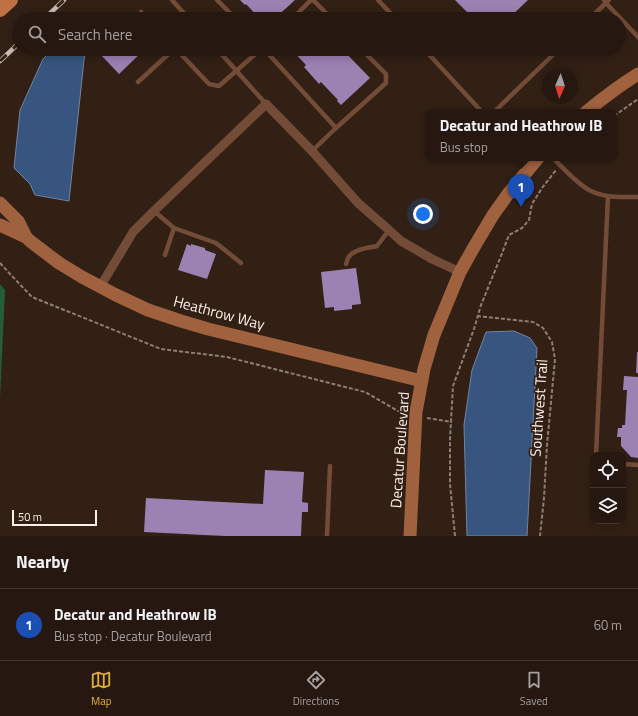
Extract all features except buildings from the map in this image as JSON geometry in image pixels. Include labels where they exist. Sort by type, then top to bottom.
[{"type":"main road","points":[[0,10],[11,0]]},
{"type":"street","points":[[590,109],[627,80],[638,74]]},
{"type":"street","points":[[100,287],[133,232],[266,104],[312,151],[358,203],[389,230],[402,241],[460,272]]},
{"type":"street","name":"Decatur Boulevard","points":[[410,536],[415,423],[422,381],[434,335],[460,272],[493,215],[533,162]]},
{"type":"street","name":"Heathrow Way","points":[[0,202],[18,221],[26,237],[59,263],[100,287],[148,310],[191,324],[422,381]]},
{"type":"street","name":"Heathrow Way","points":[[0,226],[26,237]]},
{"type":"lane","points":[[172,0],[183,12]]},
{"type":"lane","points":[[217,0],[229,12]]},
{"type":"lane","points":[[299,12],[312,0],[325,12]]},
{"type":"lane","points":[[378,0],[389,12]]},
{"type":"lane","points":[[596,12],[606,1],[616,12]]},
{"type":"lane","points":[[626,24],[638,37]]},
{"type":"lane","points":[[138,82],[167,56]]},
{"type":"lane","points":[[182,56],[209,84],[219,86],[253,56]]},
{"type":"lane","points":[[223,56],[266,104]]},
{"type":"lane","points":[[270,56],[336,128]]},
{"type":"lane","points":[[312,151],[386,84],[386,74],[368,56]]},
{"type":"lane","points":[[430,56],[479,109]]},
{"type":"lane","points":[[497,109],[552,56]]},
{"type":"lane","points":[[556,161],[583,186],[592,192],[608,196],[638,197]]},
{"type":"lane","points":[[596,452],[608,196]]},
{"type":"lane","points":[[154,211],[174,228],[216,243],[241,263]]},
{"type":"lane","points":[[165,255],[174,228]]},
{"type":"lane","points":[[346,264],[349,256],[356,252],[377,246],[389,230]]},
{"type":"lane","points":[[626,464],[638,465]]},
{"type":"lane","points":[[327,536],[330,466]]},
{"type":"path","points":[[617,114],[638,99]]},
{"type":"path","points":[[456,536],[450,484],[450,439],[453,386],[481,305],[509,235],[522,228],[529,220],[532,204],[542,188],[561,166]]},
{"type":"path","points":[[0,263],[32,297],[161,349],[227,357],[365,392],[402,414],[406,414]]},
{"type":"path","name":"Southwest Trail","points":[[477,316],[533,322],[543,328],[552,342],[555,359],[540,536]]},
{"type":"path","points":[[439,420],[452,422]]},
{"type":"green space","points":[[0,284],[5,290],[0,398]]},
{"type":"water","points":[[46,56],[85,56],[69,201],[35,195],[30,184],[14,168],[20,110],[43,59]]},
{"type":"water","points":[[514,331],[530,338],[537,348],[527,536],[467,536],[464,425],[472,370],[486,332]]},
{"type":"railway","points":[[51,12],[64,0]]},
{"type":"railway","points":[[0,61],[12,50]]},
{"type":"place","name":"Decatur and Heathrow IB","points":[[521,207]]}]
